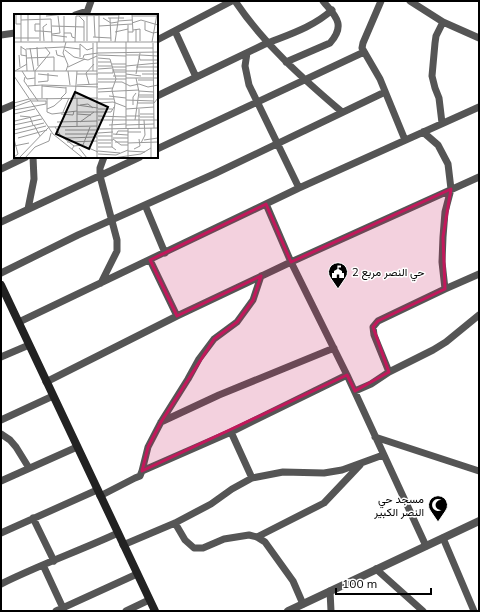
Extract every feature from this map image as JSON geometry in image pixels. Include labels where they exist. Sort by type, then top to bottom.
[{"type":"main road","points":[[1,285],[3,294],[19,322],[98,493],[155,611]]},
{"type":"street","points":[[86,13],[91,1]]},
{"type":"street","points":[[158,40],[234,1],[268,43],[286,62],[304,80],[342,112]]},
{"type":"street","points":[[286,62],[330,42],[333,39],[338,24],[337,17],[322,1]]},
{"type":"street","points":[[381,1],[362,48],[385,92],[405,140]]},
{"type":"street","points":[[410,1],[443,22],[479,38]]},
{"type":"street","points":[[158,96],[268,43],[321,20],[332,10]]},
{"type":"street","points":[[442,123],[439,98],[434,88],[432,76],[436,36],[443,22]]},
{"type":"street","points":[[175,31],[196,77]]},
{"type":"street","points":[[1,35],[14,33]]},
{"type":"street","points":[[158,149],[364,52]]},
{"type":"street","points":[[247,53],[245,66],[248,85],[299,188]]},
{"type":"street","points":[[1,273],[112,220],[214,174],[277,142],[385,92]]},
{"type":"street","points":[[1,110],[14,104]]},
{"type":"street","points":[[19,322],[299,188],[479,107]]},
{"type":"street","points":[[423,132],[438,145],[448,164],[451,189],[445,212],[442,237],[442,262],[445,289]]},
{"type":"street","points":[[1,169],[24,158]]},
{"type":"street","points":[[28,209],[34,179],[33,158]]},
{"type":"street","points":[[101,283],[117,251],[117,240],[100,176],[100,168],[104,158]]},
{"type":"street","points":[[1,222],[138,158]]},
{"type":"street","points":[[46,382],[177,316],[261,276],[479,176]]},
{"type":"street","points":[[266,204],[291,262],[347,375],[426,546]]},
{"type":"street","points":[[145,205],[165,253]]},
{"type":"street","points":[[150,260],[177,316]]},
{"type":"street","points":[[389,372],[374,335],[374,327],[378,321],[479,274]]},
{"type":"street","points":[[1,533],[33,518],[140,476],[148,447],[198,359],[214,339],[237,322],[253,300],[261,276]]},
{"type":"street","points":[[354,391],[371,384],[389,372],[433,350],[446,342],[479,315]]},
{"type":"street","points":[[1,357],[29,345]]},
{"type":"street","points":[[161,422],[219,395],[334,348]]},
{"type":"street","points":[[142,471],[231,432],[347,375]]},
{"type":"street","points":[[1,420],[54,396]]},
{"type":"street","points":[[231,432],[252,478]]},
{"type":"street","points":[[1,434],[10,440],[16,447],[29,468]]},
{"type":"street","points":[[375,437],[479,471]]},
{"type":"street","points":[[1,481],[77,447]]},
{"type":"street","points":[[123,545],[211,504],[232,489],[252,478],[283,472],[324,473],[342,470],[360,465],[384,455]]},
{"type":"street","points":[[257,537],[324,504],[360,465]]},
{"type":"street","points":[[33,518],[54,560]]},
{"type":"street","points":[[288,611],[479,521]]},
{"type":"street","points":[[175,522],[185,540],[194,548],[203,548],[224,539],[249,535],[257,537],[265,542],[293,581],[303,604]]},
{"type":"street","points":[[1,584],[54,560],[89,547],[118,533]]},
{"type":"street","points":[[443,538],[474,611]]},
{"type":"street","points":[[43,565],[63,608]]},
{"type":"street","points":[[376,569],[423,611]]},
{"type":"street","points":[[56,611],[137,574]]},
{"type":"street","points":[[330,591],[331,611]]},
{"type":"street","points":[[126,611],[149,600]]},
{"type":"highlighted area","points":[[451,189],[443,237],[445,289],[378,321],[373,327],[389,372],[355,391],[347,375],[142,471],[148,447],[161,422],[214,339],[237,322],[253,300],[261,276],[177,316],[150,260],[266,204],[291,262]]},
{"type":"place","name":"حي النصر مربع 2","points":[[338,289]]},
{"type":"place","name":"مسجد حي النصر الكبير","points":[[438,522]]}]
